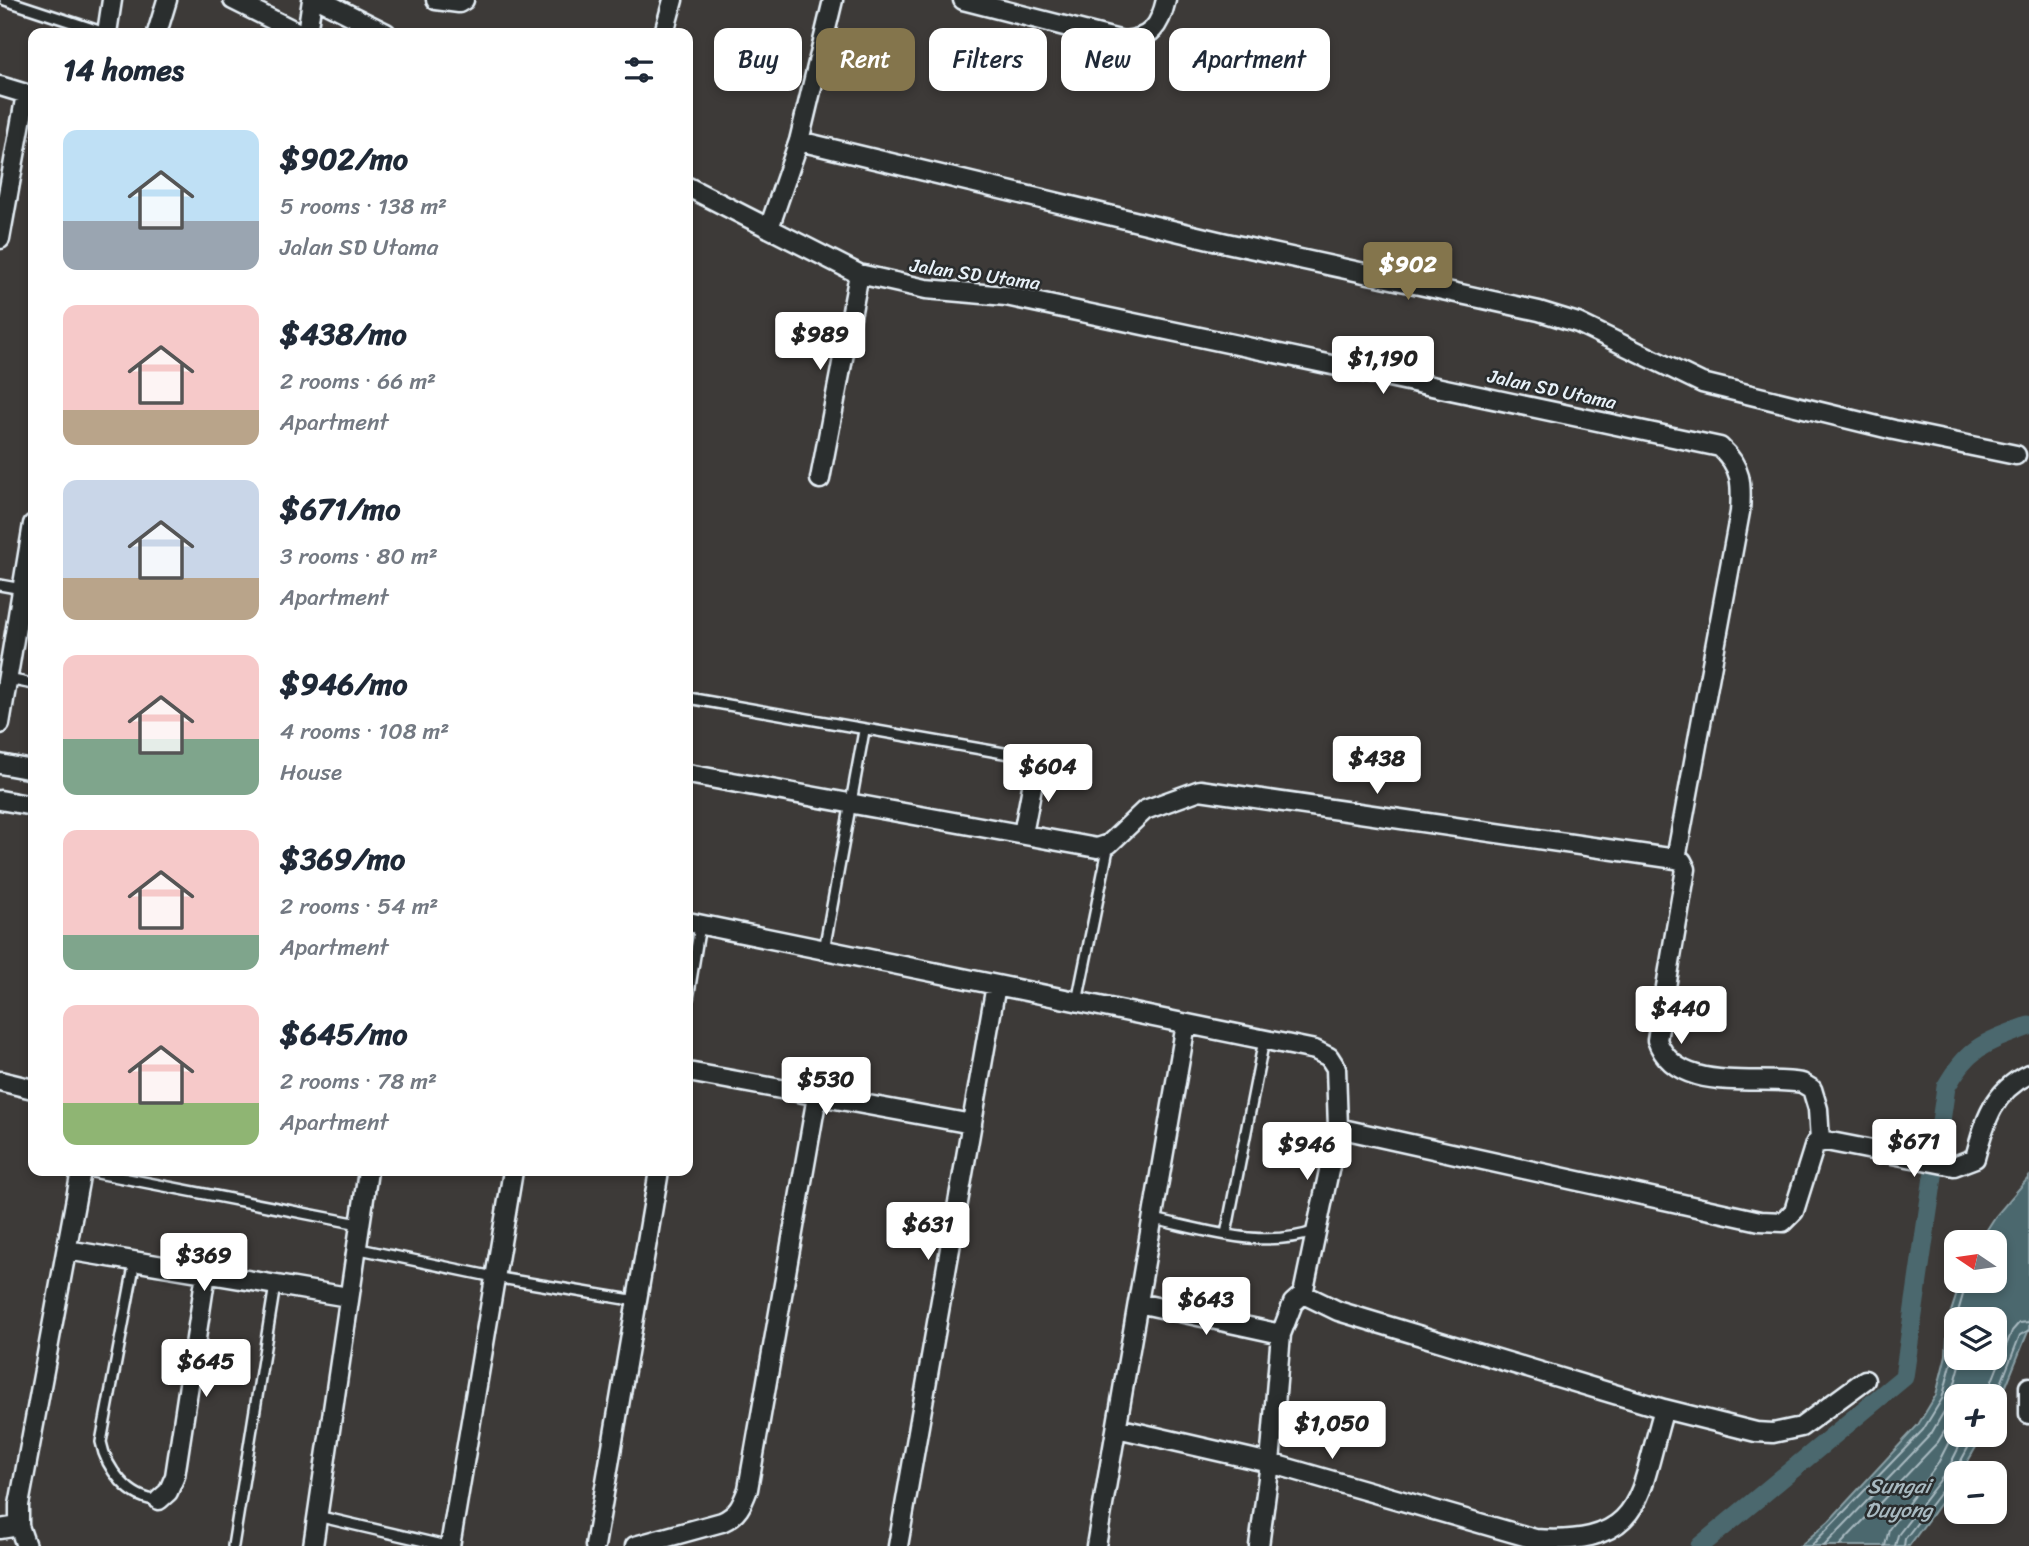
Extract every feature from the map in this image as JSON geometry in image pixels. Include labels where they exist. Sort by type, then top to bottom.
[{"type":"street","points":[[107,28],[112,0]]},
{"type":"street","points":[[159,28],[167,0]]},
{"type":"street","points":[[233,0],[289,28]]},
{"type":"street","points":[[308,28],[312,0]]},
{"type":"street","points":[[320,0],[376,28]]},
{"type":"street","points":[[436,0],[459,3],[464,0]]},
{"type":"street","points":[[665,28],[673,0]]},
{"type":"street","points":[[769,228],[799,141],[833,0]]},
{"type":"street","points":[[963,0],[994,4],[1123,41],[1140,40],[1152,34],[1166,0]]},
{"type":"street","points":[[0,86],[28,94]]},
{"type":"street","points":[[0,239],[28,105]]},
{"type":"street","points":[[799,141],[1222,243],[1539,311],[1578,323],[1702,383],[1894,430],[2017,455]]},
{"type":"street","name":"Jalan SD Utama","points":[[693,190],[859,274],[926,289],[1006,296],[1720,447],[1732,458],[1740,473],[1740,512],[1676,859]]},
{"type":"street","points":[[820,479],[859,274]]},
{"type":"street","points":[[0,724],[28,574]]},
{"type":"street","points":[[0,764],[28,769]]},
{"type":"street","points":[[1023,834],[1036,766]]},
{"type":"street","points":[[693,775],[1097,848],[1109,844],[1145,810],[1200,790],[1676,859],[1682,861],[1686,869],[1657,1040],[1662,1054],[1685,1073],[1802,1083],[1812,1089],[1818,1109],[1820,1141],[1811,1150],[1794,1211],[1783,1222],[1760,1221],[1338,1128]]},
{"type":"street","points":[[0,800],[28,805]]},
{"type":"street","points":[[694,924],[1315,1050],[1329,1057],[1336,1068],[1338,1128],[1303,1294],[1293,1303],[1281,1334],[1270,1464],[1259,1546]]},
{"type":"street","points":[[898,1546],[996,985]]},
{"type":"street","points":[[1096,1546],[1186,1024]]},
{"type":"street","points":[[693,1073],[972,1124]]},
{"type":"street","points":[[1820,1141],[1954,1166],[1975,1158],[1996,1098],[2013,1081],[2029,1073]]},
{"type":"street","points":[[0,1081],[28,1088]]},
{"type":"street","points":[[635,1546],[722,1522],[733,1517],[742,1506],[748,1489],[817,1096]]},
{"type":"street","points":[[26,1546],[19,1526],[19,1505],[80,1176]]},
{"type":"street","points":[[313,1546],[367,1176]]},
{"type":"street","points":[[448,1546],[512,1176]]},
{"type":"street","points":[[595,1546],[658,1176]]},
{"type":"street","points":[[67,1250],[348,1297]]},
{"type":"street","points":[[159,1500],[168,1492],[175,1476],[206,1273]]},
{"type":"street","points":[[1303,1294],[1338,1311],[1664,1409],[1756,1432],[1788,1432],[1801,1427],[1865,1380]]},
{"type":"street","points":[[1138,1303],[1281,1334]]},
{"type":"street","points":[[2029,1387],[2029,1414]]},
{"type":"street","points":[[1117,1428],[1270,1464],[1535,1539],[1581,1542],[1603,1537],[1620,1527],[1633,1511],[1664,1409]]},
{"type":"street","points":[[0,1529],[19,1526]]},
{"type":"lane","points":[[5,0],[91,28]]},
{"type":"lane","points":[[0,585],[26,594]]},
{"type":"lane","points":[[8,679],[28,683]]},
{"type":"lane","points":[[693,699],[864,731],[1021,756],[1030,759],[1036,766]]},
{"type":"lane","points":[[824,950],[864,731]]},
{"type":"lane","points":[[1076,1002],[1109,844]]},
{"type":"lane","points":[[1226,1234],[1264,1040]]},
{"type":"lane","points":[[113,1176],[359,1224]]},
{"type":"lane","points":[[1153,1219],[1226,1234],[1276,1239],[1298,1237],[1317,1230]]},
{"type":"lane","points":[[355,1248],[494,1277],[637,1301]]},
{"type":"lane","points":[[135,1261],[101,1442],[104,1456],[130,1489],[136,1495],[159,1500]]},
{"type":"lane","points":[[233,1546],[275,1285]]},
{"type":"lane","points":[[317,1516],[448,1546]]},
{"type":"water","name":"Sungai Duyong","points":[[2029,1177],[2029,1329],[2007,1384],[1944,1384],[1944,1447],[1976,1447],[1968,1461],[1944,1461],[1944,1498],[1909,1546],[1800,1546],[1829,1521],[1918,1425],[1936,1395],[1944,1363],[1944,1370],[2007,1370],[2007,1307],[1953,1307],[1957,1293],[2007,1293],[2007,1230],[1987,1230]]},
{"type":"waterway","points":[[1700,1546],[1904,1377],[1946,1087],[1963,1062],[1980,1047],[2029,1026]]}]
